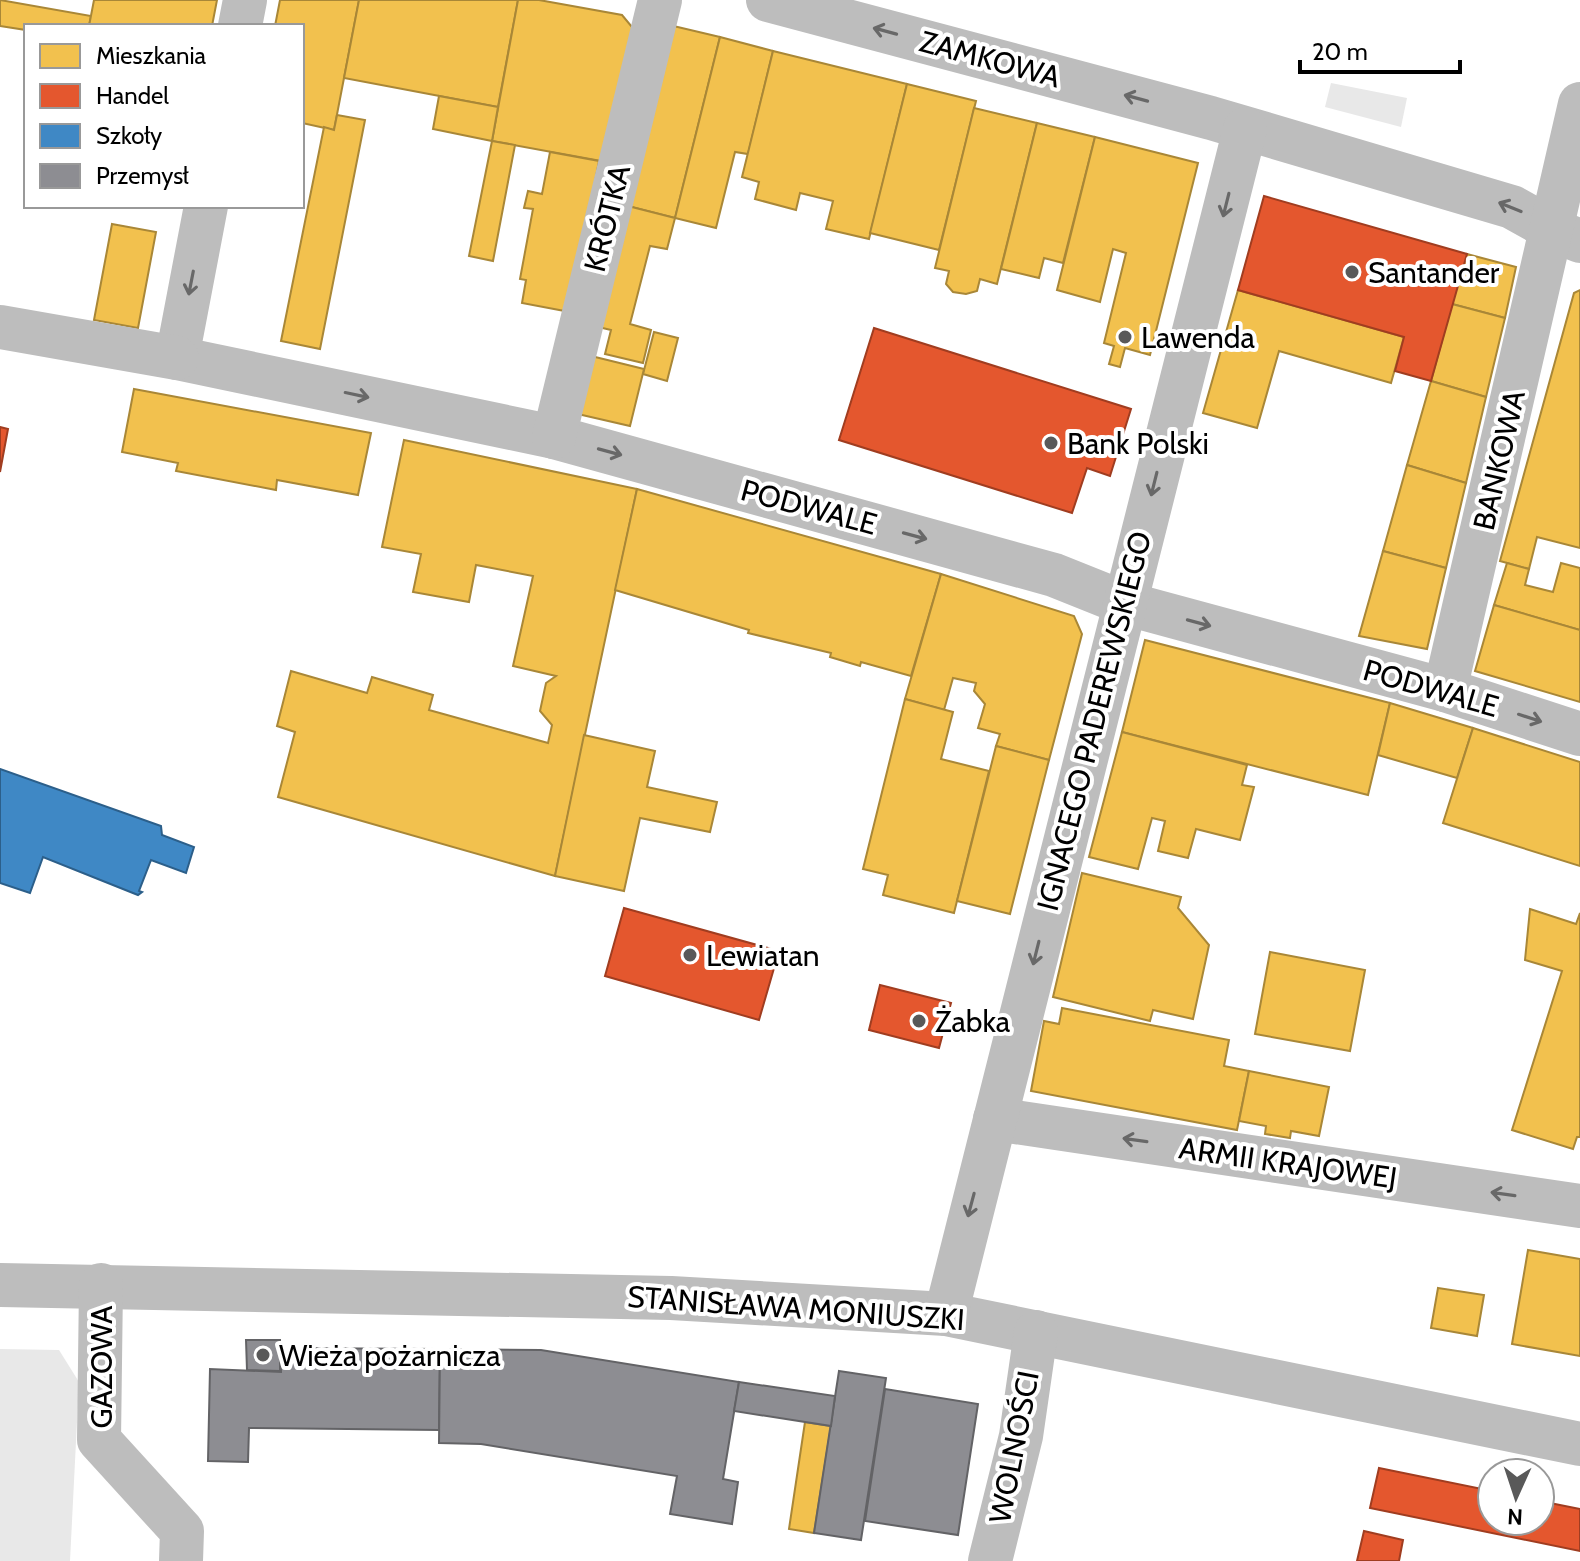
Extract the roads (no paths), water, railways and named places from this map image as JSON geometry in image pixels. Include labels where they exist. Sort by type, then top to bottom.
[{"type":"street","points":[[240,24],[245,0]]},
{"type":"street","name":"KRÓTKA","points":[[554,437],[660,0]]},
{"type":"street","name":"ZAMKOWA","points":[[768,0],[1228,124],[1512,207],[1567,236]]},
{"type":"street","name":"BANKOWA","points":[[1445,690],[1567,236],[1580,104]]},
{"type":"street","name":"IGNACEGO PADEREWSKIEGO","points":[[946,1314],[968,1213],[995,1119],[1124,603],[1228,124]]},
{"type":"street","points":[[177,358],[206,208]]},
{"type":"street","name":"PODWALE","points":[[0,327],[177,358],[554,437],[1054,575],[1124,603],[1445,690],[1580,734]]},
{"type":"street","name":"ARMII KRAJOWEJ","points":[[995,1119],[1580,1206]]},
{"type":"street","name":"STANISŁAWA MONIUSZKI","points":[[0,1285],[671,1298],[946,1314],[1580,1444]]},
{"type":"street","name":"GAZOWA","points":[[101,1285],[99,1440],[182,1531],[181,1561]]},
{"type":"street","name":"WOLNOŚCI","points":[[990,1561],[1021,1436],[1036,1332]]},
{"type":"place","name":"Santander","points":[[1352,272]]},
{"type":"place","name":"Lawenda","points":[[1125,337]]},
{"type":"place","name":"Bank Polski","points":[[1051,443]]},
{"type":"place","name":"Lewiatan","points":[[690,955]]},
{"type":"place","name":"Żabka","points":[[919,1021]]},
{"type":"place","name":"Wieża pożarnicza","points":[[263,1355]]}]
